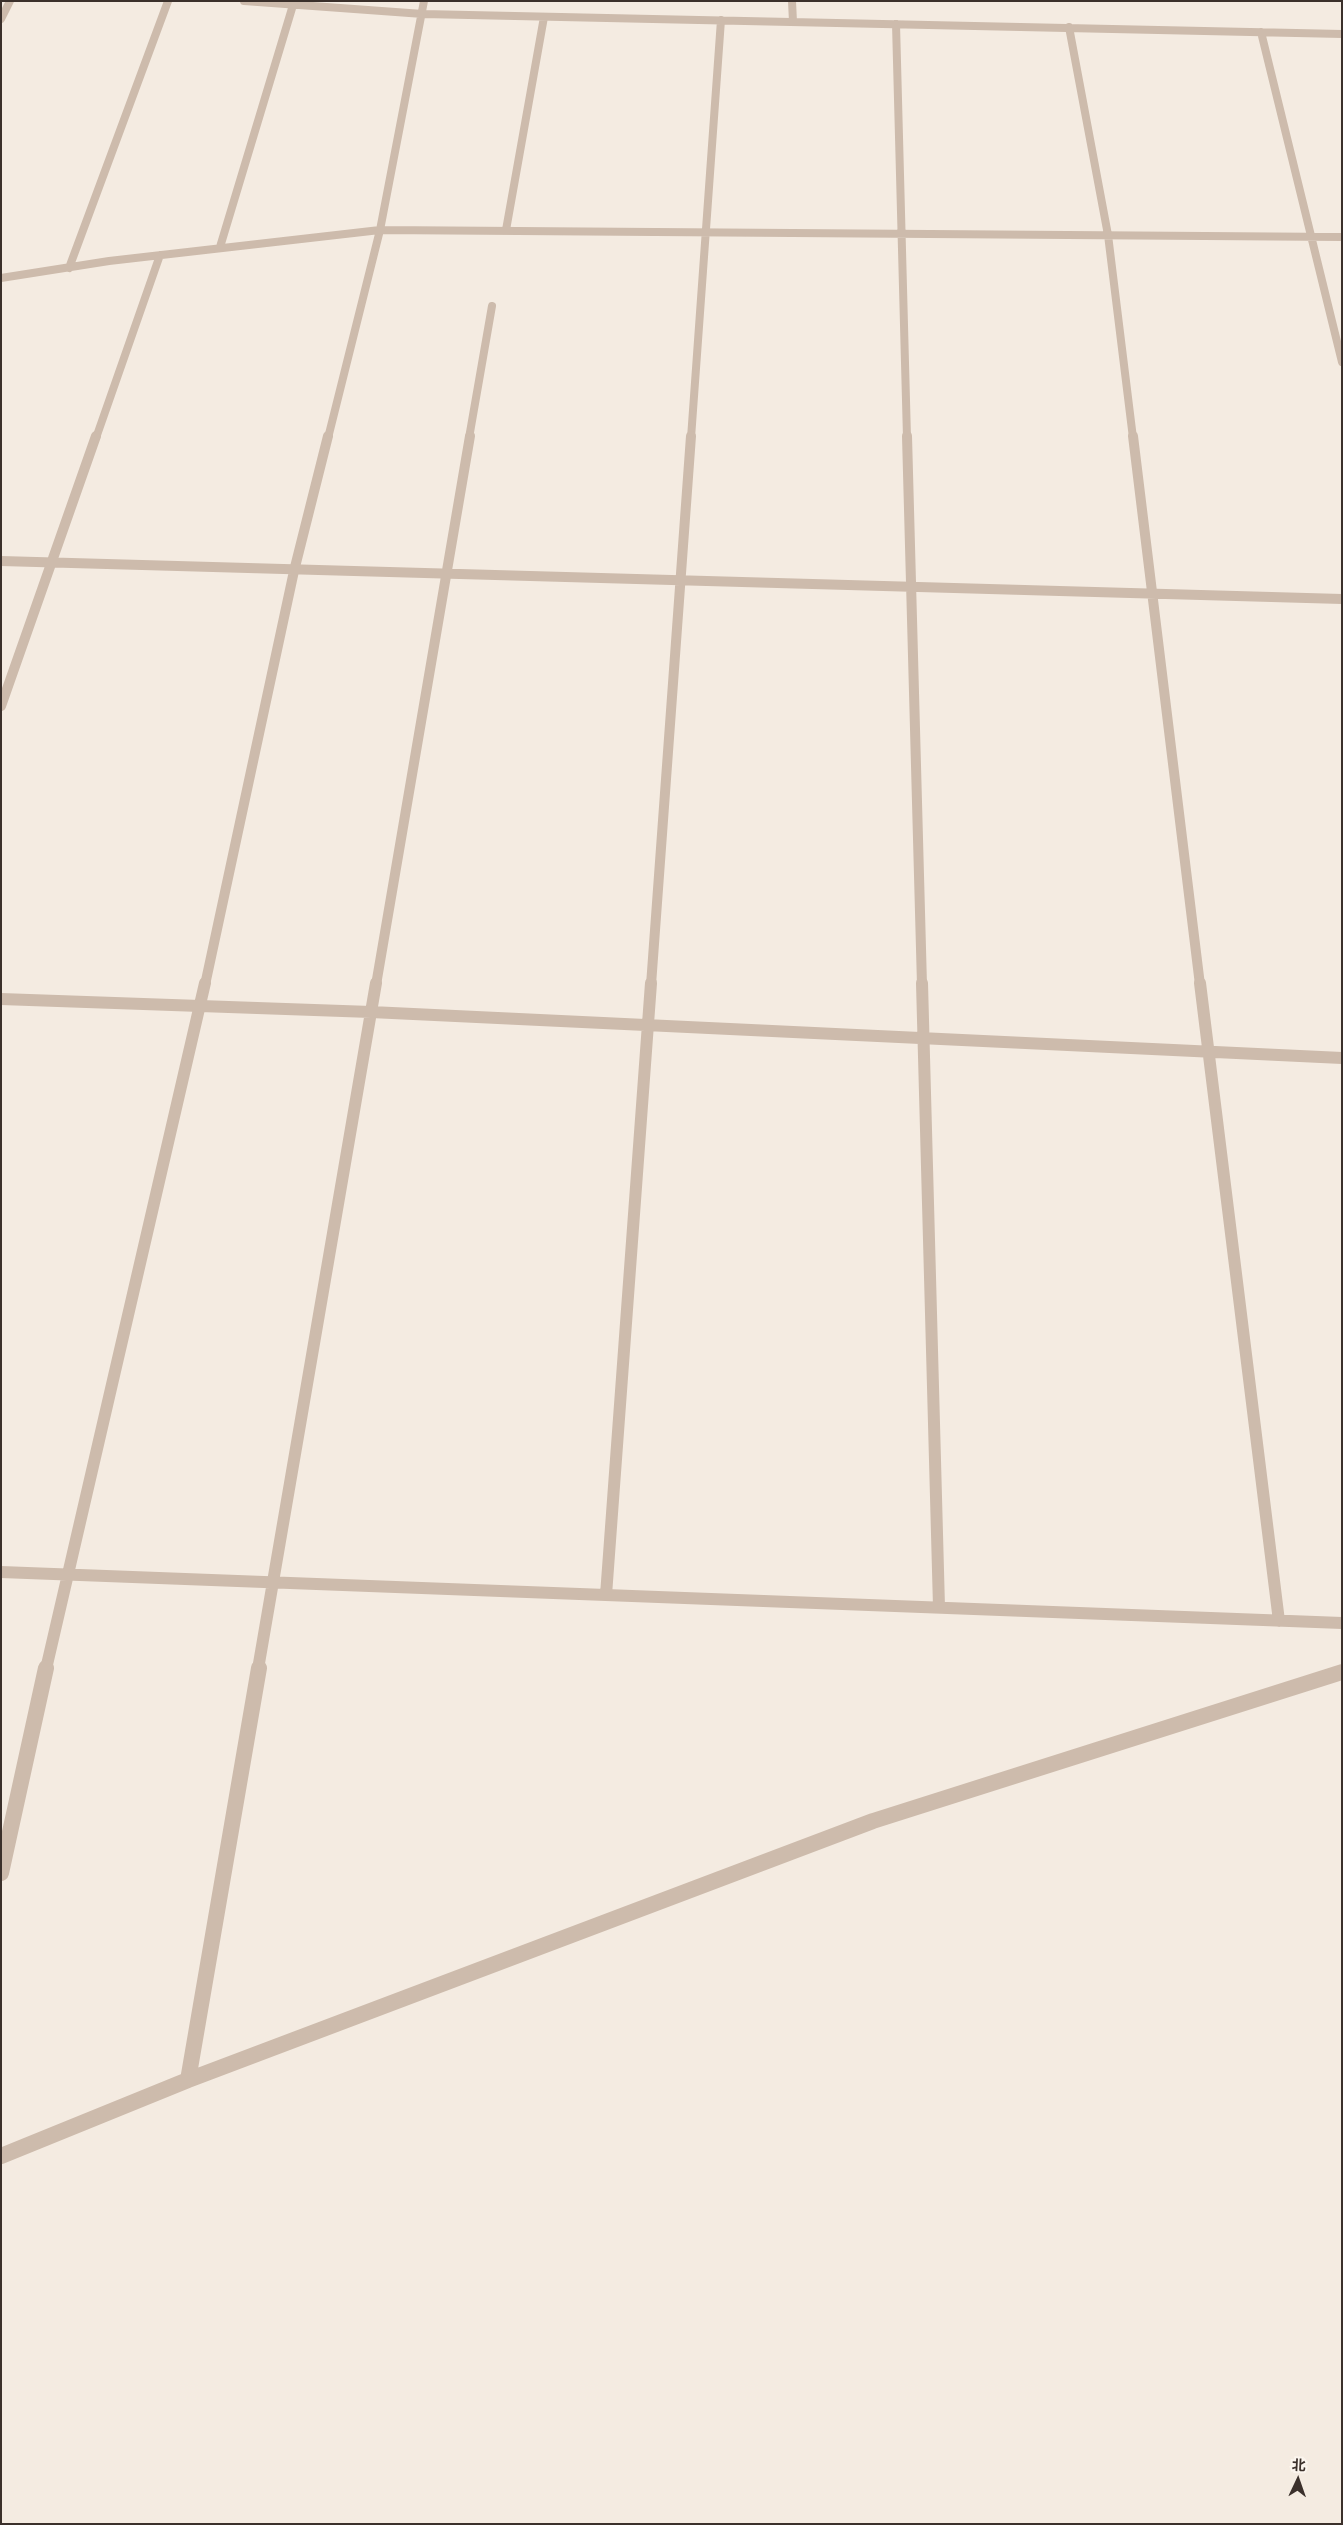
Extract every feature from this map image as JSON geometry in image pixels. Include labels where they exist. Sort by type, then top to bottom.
[{"type":"street","points":[[1,19],[10,1]]},
{"type":"street","points":[[69,268],[168,1]]},
{"type":"street","points":[[244,1],[423,14],[1342,34]]},
{"type":"street","points":[[1,1873],[67,1575],[200,1007],[294,571],[380,230],[424,1]]},
{"type":"street","points":[[792,1],[793,22]]},
{"type":"street","points":[[220,248],[293,5]]},
{"type":"street","points":[[506,230],[544,16]]},
{"type":"street","points":[[606,1595],[720,20]]},
{"type":"street","points":[[896,24],[939,1607]]},
{"type":"street","points":[[1069,27],[1108,235],[1279,1620]]},
{"type":"street","points":[[1261,32],[1342,362]]},
{"type":"street","points":[[1,278],[160,255],[380,230],[1342,237]]},
{"type":"street","points":[[1,706],[160,255]]},
{"type":"street","points":[[188,2080],[492,306]]},
{"type":"street","points":[[1,561],[294,571],[1342,598]]},
{"type":"street","points":[[1,999],[371,1012],[1342,1058]]},
{"type":"street","points":[[1,1572],[1342,1623]]},
{"type":"street","points":[[1,2156],[188,2080],[873,1821],[1342,1672]]}]
